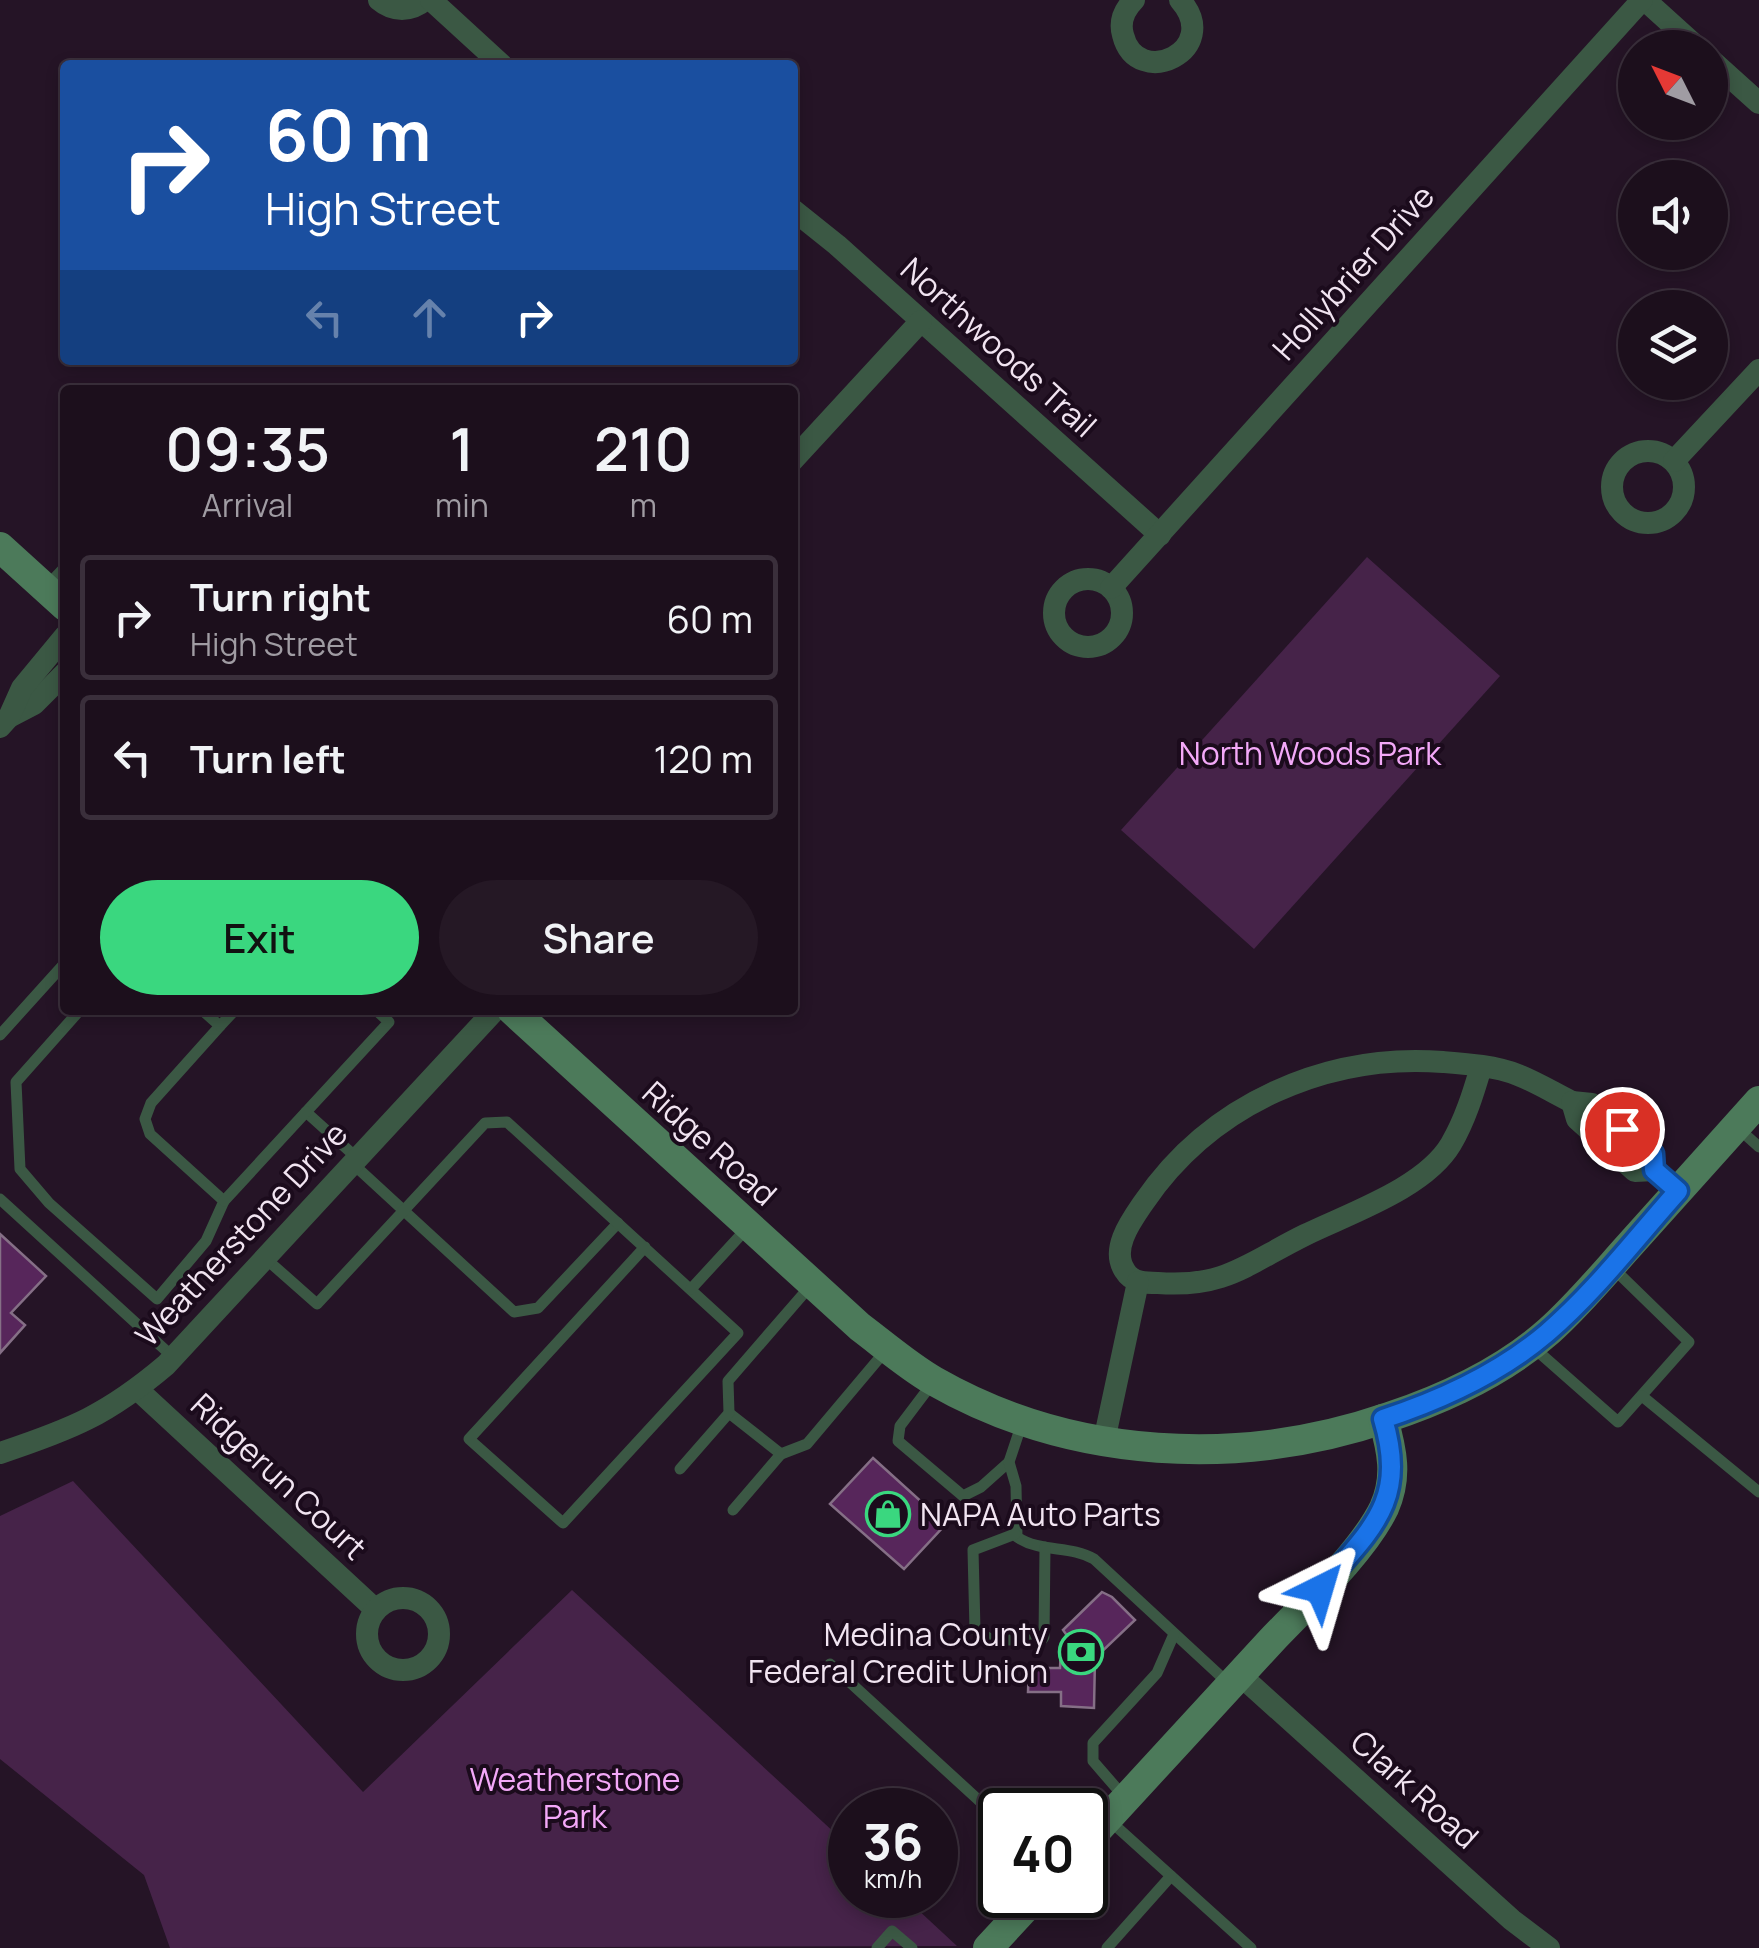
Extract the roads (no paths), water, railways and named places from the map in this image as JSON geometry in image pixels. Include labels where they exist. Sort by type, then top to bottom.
[{"type":"main road","points":[[0,548],[58,587]]},
{"type":"main road","name":"Ridge Road","points":[[517,1015],[860,1328],[934,1381],[1023,1419],[1104,1441],[1201,1450],[1258,1448],[1314,1439],[1383,1419],[1464,1387],[1531,1346],[1678,1191],[1748,1136],[1759,1101]]},
{"type":"main road","points":[[1108,1817],[1366,1536],[1384,1507],[1393,1479],[1393,1450],[1383,1419]]},
{"type":"main road","points":[[993,1946],[1017,1918]]},
{"type":"street","points":[[379,0],[395,9],[407,9],[428,0],[496,60]]},
{"type":"street","points":[[1134,0],[1124,15],[1123,37],[1136,56],[1147,61],[1171,60],[1189,43],[1192,19],[1186,3]]},
{"type":"street","points":[[1644,0],[1678,30]]},
{"type":"street","name":"Hollybrier Drive","points":[[1112,588],[1644,0]]},
{"type":"street","points":[[1728,75],[1759,103]]},
{"type":"street","name":"Northwoods Trail","points":[[798,214],[1160,535]]},
{"type":"street","points":[[798,455],[921,322]]},
{"type":"street","points":[[1674,461],[1759,370]]},
{"type":"street","points":[[4,722],[22,688],[60,642]]},
{"type":"street","points":[[4,722],[34,704],[60,678]]},
{"type":"street","name":"Weatherstone Drive","points":[[0,1454],[74,1428],[105,1412],[173,1358],[489,1015]]},
{"type":"street","points":[[1481,1067],[1469,1107],[1449,1148],[1416,1180],[1291,1242],[1235,1275],[1192,1286],[1138,1282],[1124,1270],[1120,1247],[1132,1220],[1189,1148],[1254,1101],[1298,1080],[1365,1064],[1408,1060],[1481,1067],[1516,1074],[1572,1102],[1592,1104],[1653,1154],[1654,1170],[1678,1191]]},
{"type":"street","points":[[1104,1441],[1138,1282]]},
{"type":"street","name":"Ridgerun Court","points":[[137,1390],[376,1610]]},
{"type":"street","name":"Clark Road","points":[[1235,1680],[1549,1948]]},
{"type":"lane","points":[[0,1034],[60,968]]},
{"type":"lane","points":[[76,1015],[16,1082],[20,1169],[49,1203],[156,1298],[206,1241],[224,1201],[389,1022],[381,1015]]},
{"type":"lane","points":[[208,1015],[220,1026]]},
{"type":"lane","points":[[224,1201],[150,1134],[145,1119],[151,1103],[230,1015]]},
{"type":"lane","points":[[306,1112],[514,1312],[538,1308],[618,1223]]},
{"type":"lane","points":[[265,1258],[317,1304],[485,1123],[507,1122],[618,1223],[738,1333],[563,1523],[470,1439],[644,1247]]},
{"type":"lane","points":[[0,1199],[173,1358]]},
{"type":"lane","points":[[691,1290],[749,1226]]},
{"type":"lane","points":[[1531,1346],[1618,1422],[1689,1342],[1610,1266]]},
{"type":"lane","points":[[680,1469],[729,1412],[728,1381],[812,1284]]},
{"type":"lane","points":[[732,1510],[781,1454],[807,1444],[888,1348]]},
{"type":"lane","points":[[934,1381],[900,1426],[898,1441],[956,1494],[963,1496],[981,1487],[1009,1462],[1023,1419]]},
{"type":"lane","points":[[1642,1396],[1759,1492]]},
{"type":"lane","points":[[729,1412],[781,1454]]},
{"type":"lane","points":[[1009,1462],[1016,1494],[1015,1534]]},
{"type":"lane","points":[[1015,1534],[1025,1542],[1078,1551],[1094,1559],[1174,1634],[1235,1680]]},
{"type":"lane","points":[[1015,1534],[973,1550],[976,1630],[985,1638],[1044,1637],[1045,1547]]},
{"type":"lane","points":[[1174,1634],[1156,1673],[1098,1735],[1091,1748],[1093,1761],[1116,1808],[1172,1876],[1251,1948]]},
{"type":"lane","points":[[830,1664],[978,1800]]},
{"type":"lane","points":[[1107,1948],[1172,1876]]},
{"type":"lane","points":[[877,1948],[892,1931],[912,1948]]},
{"type":"place","name":"NAPA Auto Parts","points":[[888,1514]]},
{"type":"place","name":"Medina County Federal Credit Union","points":[[1081,1652]]},
{"type":"park label","name":"North Woods Park","points":[[1310,753]]},
{"type":"park label","name":"Weatherstone Park","points":[[575,1798]]}]
